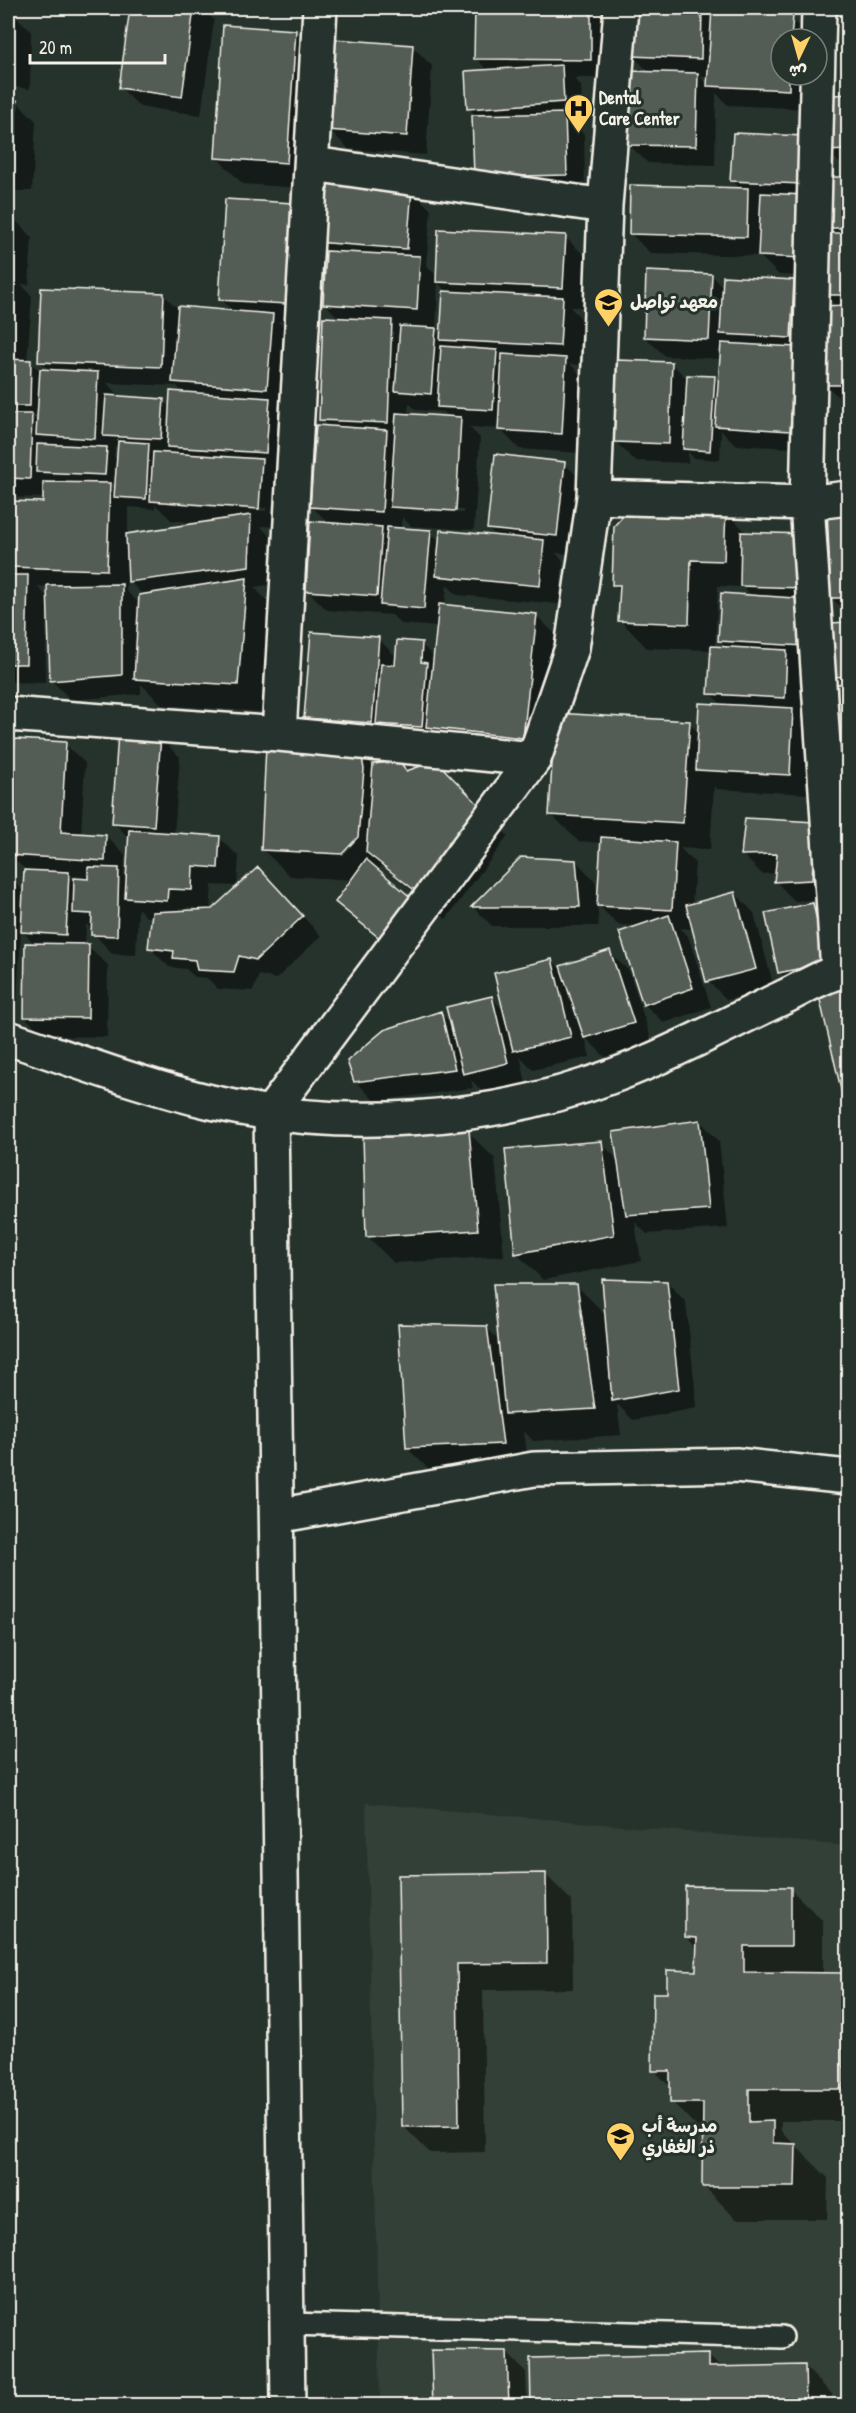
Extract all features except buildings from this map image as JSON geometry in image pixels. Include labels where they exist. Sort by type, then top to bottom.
[{"type":"street","points":[[279,734],[313,164],[320,8]]},
{"type":"street","points":[[288,2406],[271,1112],[534,759],[572,648],[594,497],[605,206],[621,8]]},
{"type":"street","points":[[8,1038],[155,1087],[212,1102],[271,1112],[348,1118],[417,1117],[485,1109],[552,1095],[618,1074],[844,970],[807,502],[819,8]]},
{"type":"street","points":[[313,164],[605,206]]},
{"type":"street","points":[[594,497],[807,502],[849,498]]},
{"type":"street","points":[[8,714],[279,734],[534,759]]},
{"type":"street","points":[[277,1516],[534,1469],[736,1465],[849,1477]]},
{"type":"lane","points":[[288,2325],[782,2337]]},
{"type":"shaded area","points":[[366,1803],[848,1846],[848,2405],[380,2405]]},
{"type":"place","name":"Dental Care Center","points":[[578,134]]},
{"type":"place","name":"معهد تواصل","points":[[609,328]]},
{"type":"place","name":"مدرسة أب ذر الغفاري","points":[[621,2162]]}]
